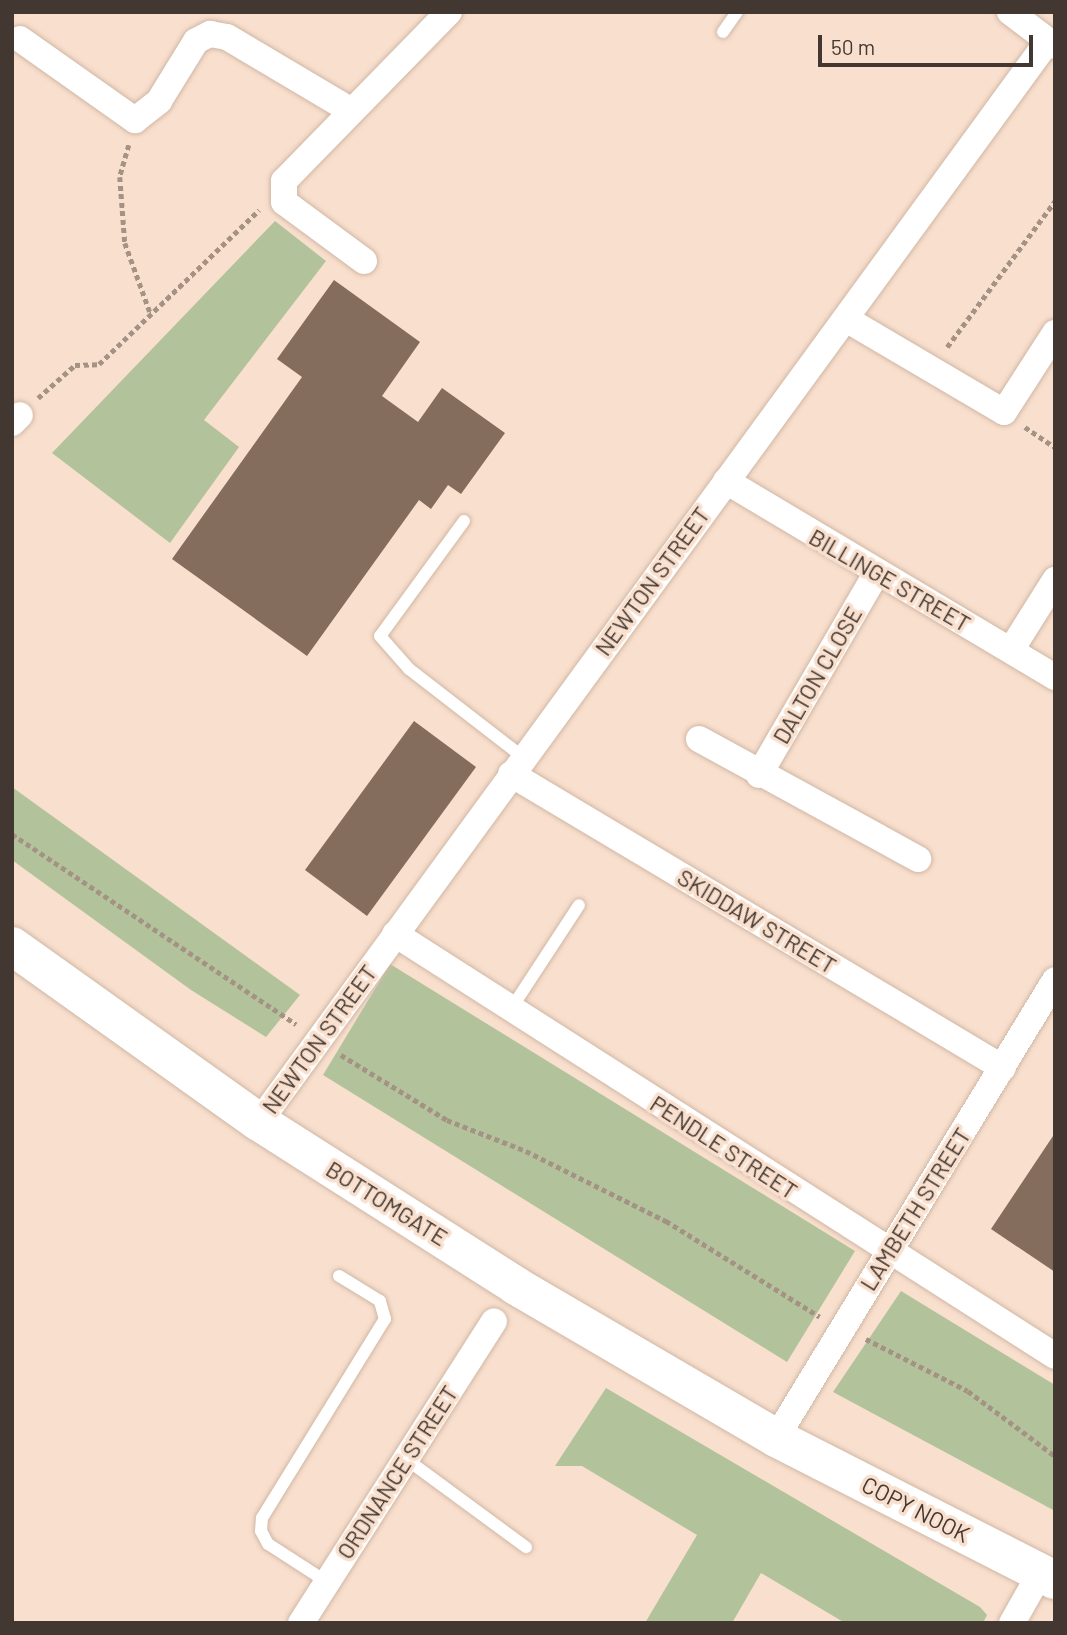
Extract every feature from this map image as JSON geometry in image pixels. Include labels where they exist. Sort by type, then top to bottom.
[{"type":"highway","name":"BOTTOMGATE","points":[[12,946],[259,1122],[516,1286],[776,1438]]},
{"type":"highway","name":"COPY NOOK","points":[[776,1438],[1048,1576]]},
{"type":"street","points":[[364,261],[284,202],[284,181],[350,110],[449,12]]},
{"type":"street","points":[[1010,12],[1051,44]]},
{"type":"street","points":[[20,39],[135,120],[159,102],[196,41],[210,34],[227,37],[350,110]]},
{"type":"street","name":"NEWTON STREET","points":[[259,1122],[726,481],[1051,44]]},
{"type":"street","points":[[846,319],[1004,412],[1055,333]]},
{"type":"street","name":"BILLINGE STREET","points":[[726,481],[876,574],[1055,677]]},
{"type":"street","name":"DALTON CLOSE","points":[[759,775],[876,574]]},
{"type":"street","points":[[1010,650],[1055,580]]},
{"type":"street","points":[[699,739],[759,775],[918,859]]},
{"type":"street","name":"SKIDDAW STREET","points":[[517,766],[1003,1068]]},
{"type":"street","name":"PENDLE STREET","points":[[395,934],[887,1252],[1055,1356]]},
{"type":"street","name":"LAMBETH STREET","points":[[776,1438],[1055,980]]},
{"type":"street","name":"ORDNANCE STREET","points":[[300,1623],[494,1321]]},
{"type":"street","points":[[1012,1623],[1048,1576]]},
{"type":"lane","points":[[723,32],[737,12]]},
{"type":"lane","points":[[464,521],[380,636],[409,669],[517,766]]},
{"type":"lane","points":[[511,1009],[579,905]]},
{"type":"lane","points":[[327,1582],[268,1544],[261,1531],[262,1518],[385,1319],[380,1301],[339,1276]]},
{"type":"lane","points":[[406,1459],[526,1546]]},
{"type":"path","points":[[135,120],[120,177],[125,243],[150,312]]},
{"type":"path","points":[[16,419],[75,365],[99,364],[150,312],[282,192]]},
{"type":"path","points":[[930,369],[1055,201]]},
{"type":"path","points":[[1004,412],[1055,447]]},
{"type":"path","points":[[12,834],[447,1120],[526,1151],[666,1221],[764,1286],[842,1330],[894,1351],[968,1391],[1055,1455]]},
{"type":"green space","points":[[275,221],[326,261],[204,420],[239,447],[170,543],[52,453]]},
{"type":"green space","points":[[12,787],[300,995],[266,1037],[191,990],[12,860]]},
{"type":"green space","points":[[390,964],[855,1251],[787,1362],[323,1075]]},
{"type":"green space","points":[[901,1291],[1055,1385],[1055,1511],[833,1392]]},
{"type":"green space","points":[[606,1388],[980,1607],[987,1615],[983,1623],[845,1623],[761,1573],[732,1623],[645,1623],[697,1535],[582,1466],[555,1466]]},
{"type":"building","points":[[334,280],[420,342],[382,396],[418,422],[442,388],[505,433],[461,494],[448,485],[431,509],[419,500],[307,656],[172,559],[302,377],[277,359]]},
{"type":"building","points":[[414,721],[476,767],[367,916],[305,870]]},
{"type":"building","points":[[1055,1133],[1055,1272],[991,1229]]}]
